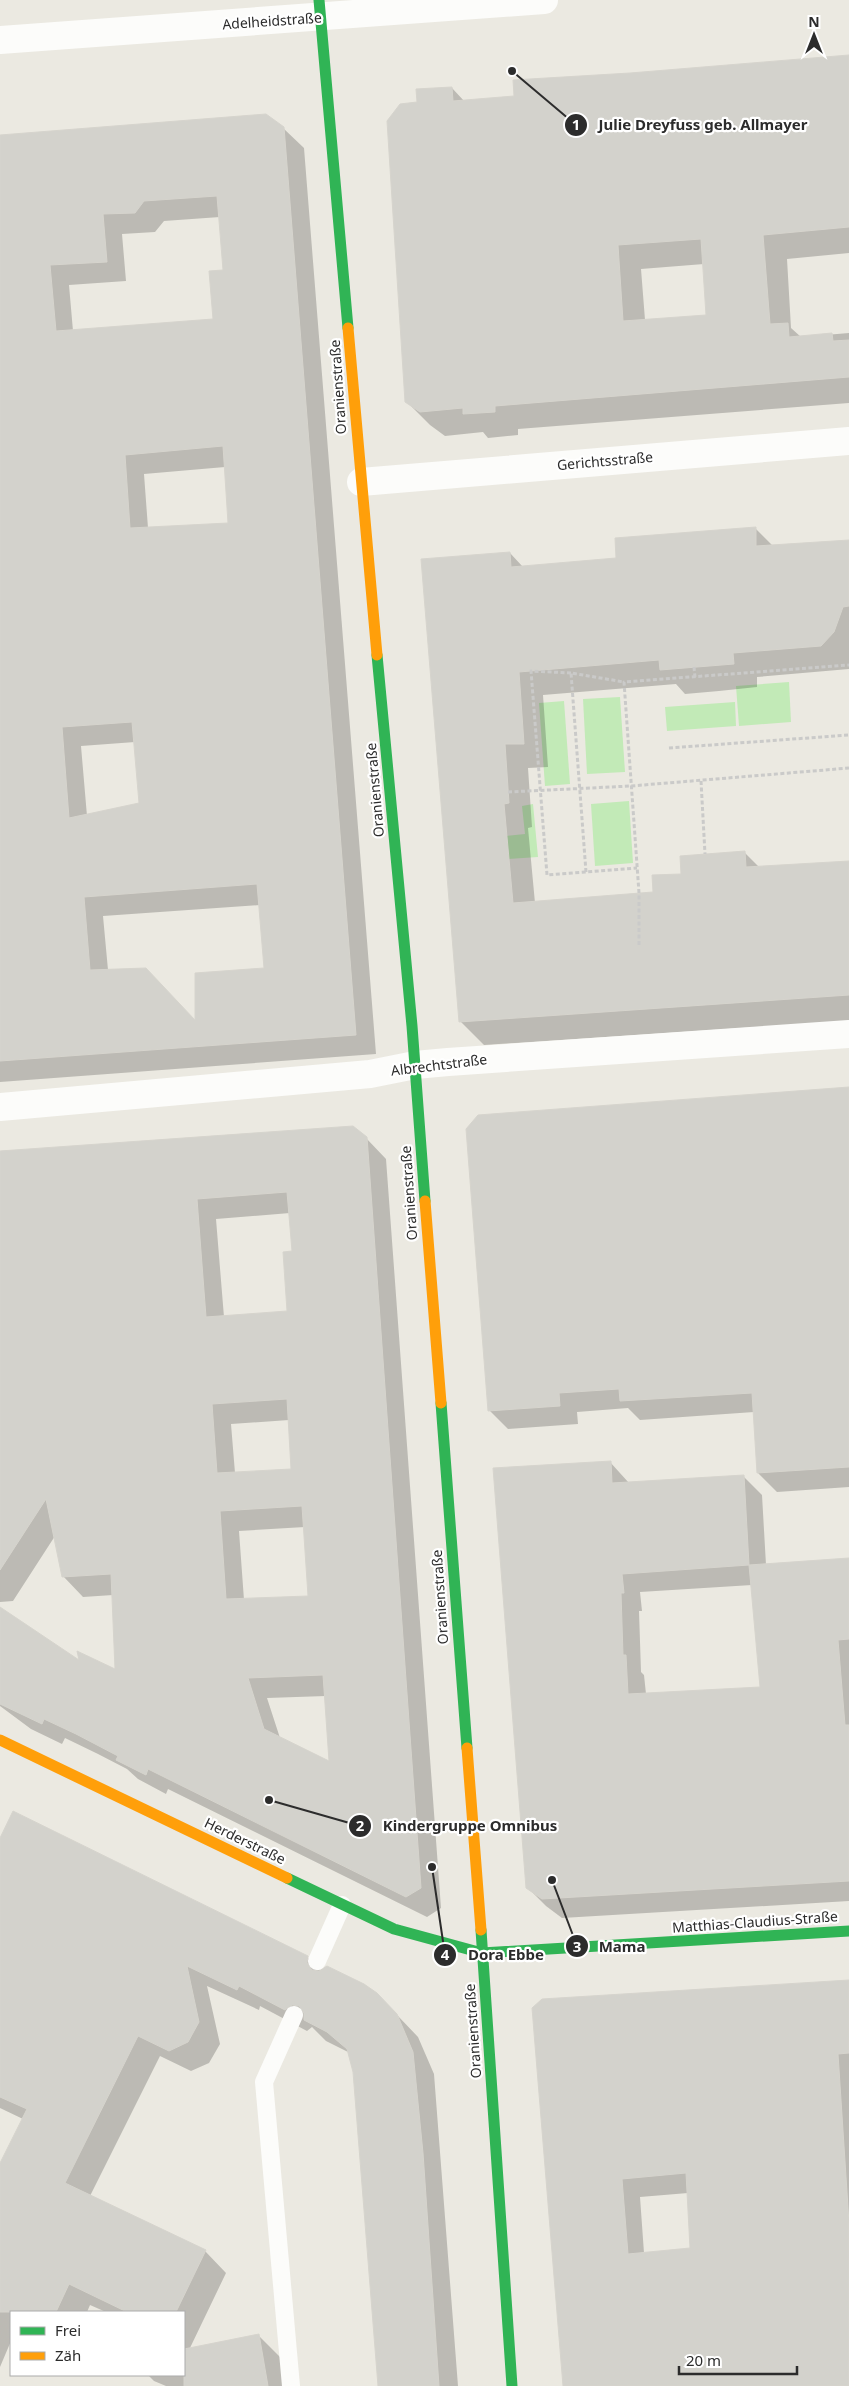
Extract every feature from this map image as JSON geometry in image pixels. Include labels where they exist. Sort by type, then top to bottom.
[{"type":"street","name":"Adelheidstraße","points":[[0,40],[320,9],[544,0]]},
{"type":"street","name":"Oranienstraße","points":[[320,9],[361,482],[415,1065],[482,1954],[512,2386]]},
{"type":"street","name":"Gerichtsstraße","points":[[361,482],[849,441]]},
{"type":"street","name":"Albrechtstraße","points":[[0,1107],[370,1074],[415,1065],[849,1034]]},
{"type":"street","name":"Herderstraße","points":[[0,1740],[394,1929],[482,1954]]},
{"type":"street","name":"Matthias-Claudius-Straße","points":[[482,1954],[849,1931]]},
{"type":"lane","points":[[317,1961],[342,1904]]},
{"type":"lane","points":[[291,2386],[264,2082],[294,2015]]},
{"type":"path","points":[[637,868],[547,875],[532,671],[571,673],[624,682],[849,665]]},
{"type":"path","points":[[694,668],[695,677]]},
{"type":"path","points":[[571,673],[586,872]]},
{"type":"path","points":[[624,682],[637,868],[639,945]]},
{"type":"path","points":[[669,748],[849,735]]},
{"type":"path","points":[[508,792],[631,786],[849,768]]},
{"type":"path","points":[[701,781],[705,854]]},
{"type":"green space","points":[[789,682],[791,722],[739,726],[736,686]]},
{"type":"green space","points":[[620,697],[625,772],[587,774],[583,699]]},
{"type":"green space","points":[[564,701],[570,784],[545,786],[539,703]]},
{"type":"green space","points":[[735,702],[736,726],[667,731],[665,707]]},
{"type":"green space","points":[[629,801],[633,863],[595,866],[591,804]]},
{"type":"green space","points":[[533,804],[538,857],[508,859],[506,836],[525,834],[522,806]]},
{"type":"building","points":[[849,55],[849,227],[763,235],[770,324],[788,323],[789,337],[832,333],[833,341],[849,340],[849,377],[495,406],[495,412],[463,414],[463,408],[420,412],[405,402],[387,121],[400,104],[417,102],[416,89],[452,87],[453,101],[514,96],[513,80],[630,73]],"holes":[[[701,239],[706,315],[623,321],[618,245]]]},
{"type":"building","points":[[266,114],[284,127],[356,1035],[0,1061],[0,135]],"holes":[[[217,196],[223,270],[209,271],[213,319],[56,331],[50,265],[107,262],[103,214],[135,213],[144,201]],[[223,446],[228,523],[130,528],[125,455]],[[132,722],[139,803],[69,818],[62,727]],[[257,884],[264,968],[195,973],[195,1020],[146,968],[90,970],[84,897]]]},
{"type":"building","points":[[756,527],[756,546],[849,540],[849,606],[843,607],[834,632],[821,646],[733,653],[734,664],[660,670],[659,660],[519,672],[524,744],[505,744],[509,803],[504,804],[513,903],[653,892],[652,875],[681,874],[680,856],[745,851],[746,867],[849,861],[849,995],[459,1022],[421,559],[510,552],[511,567],[616,558],[615,538]]},
{"type":"building","points":[[849,1087],[849,1467],[757,1473],[752,1393],[620,1401],[619,1389],[559,1393],[560,1406],[488,1411],[466,1129],[478,1115]]},
{"type":"building","points":[[353,1126],[367,1137],[421,1888],[406,1897],[148,1769],[146,1775],[116,1760],[118,1756],[76,1734],[44,1719],[42,1724],[0,1704],[0,1607],[79,1660],[77,1651],[115,1669],[111,1574],[62,1577],[46,1499],[0,1570],[0,1151]],"holes":[[[287,1192],[292,1251],[283,1252],[287,1311],[206,1317],[197,1199]],[[287,1399],[291,1469],[217,1473],[212,1404]],[[302,1506],[308,1596],[226,1599],[220,1511]],[[323,1675],[329,1761],[264,1729],[248,1678]]]},
{"type":"building","points":[[611,1461],[612,1483],[744,1475],[749,1565],[849,1558],[849,1639],[838,1640],[845,1725],[849,1725],[849,1881],[542,1899],[526,1888],[493,1468]],"holes":[[[749,1565],[760,1687],[628,1694],[626,1655],[623,1655],[621,1593],[624,1593],[622,1574]]]},
{"type":"building","points":[[13,1811],[308,1956],[307,1963],[312,1970],[319,1971],[327,1966],[364,1984],[377,1993],[397,2014],[413,2052],[423,2153],[439,2386],[378,2386],[353,2072],[347,2049],[327,2032],[304,2020],[304,2013],[299,2006],[292,2005],[285,2010],[239,1986],[237,1990],[187,1966],[199,2022],[188,2042],[169,2051],[138,2036],[65,2183],[206,2250],[176,2311],[125,2311],[69,2284],[56,2311],[0,2312],[0,2163],[27,2109],[0,2097],[0,1838]]},
{"type":"building","points":[[849,1980],[849,2053],[838,2054],[849,2223],[849,2386],[563,2386],[532,2008],[542,1999]],"holes":[[[686,2173],[690,2248],[628,2254],[622,2179]]]},
{"type":"building","points":[[259,2334],[268,2386],[184,2386],[185,2349]]},
{"type":"traffic: fast","points":[[319,0],[348,328]]},
{"type":"traffic: fast","points":[[377,655],[412,1026],[425,1201]]},
{"type":"traffic: fast","points":[[441,1403],[467,1748]]},
{"type":"traffic: fast","points":[[287,1878],[394,1929],[482,1953],[849,1931]]},
{"type":"traffic: fast","points":[[481,1930],[512,2386]]},
{"type":"traffic: slow","points":[[348,328],[377,655]]},
{"type":"traffic: slow","points":[[425,1201],[441,1403]]},
{"type":"traffic: slow","points":[[0,1740],[287,1878]]},
{"type":"traffic: slow","points":[[467,1748],[481,1930]]},
{"type":"place","name":"Julie Dreyfuss geb. Allmayer","points":[[512,71]]},
{"type":"place","name":"Kindergruppe Omnibus","points":[[269,1800]]},
{"type":"place","name":"Dora Ebbe","points":[[432,1867]]},
{"type":"place","name":"Mama","points":[[552,1880]]}]
